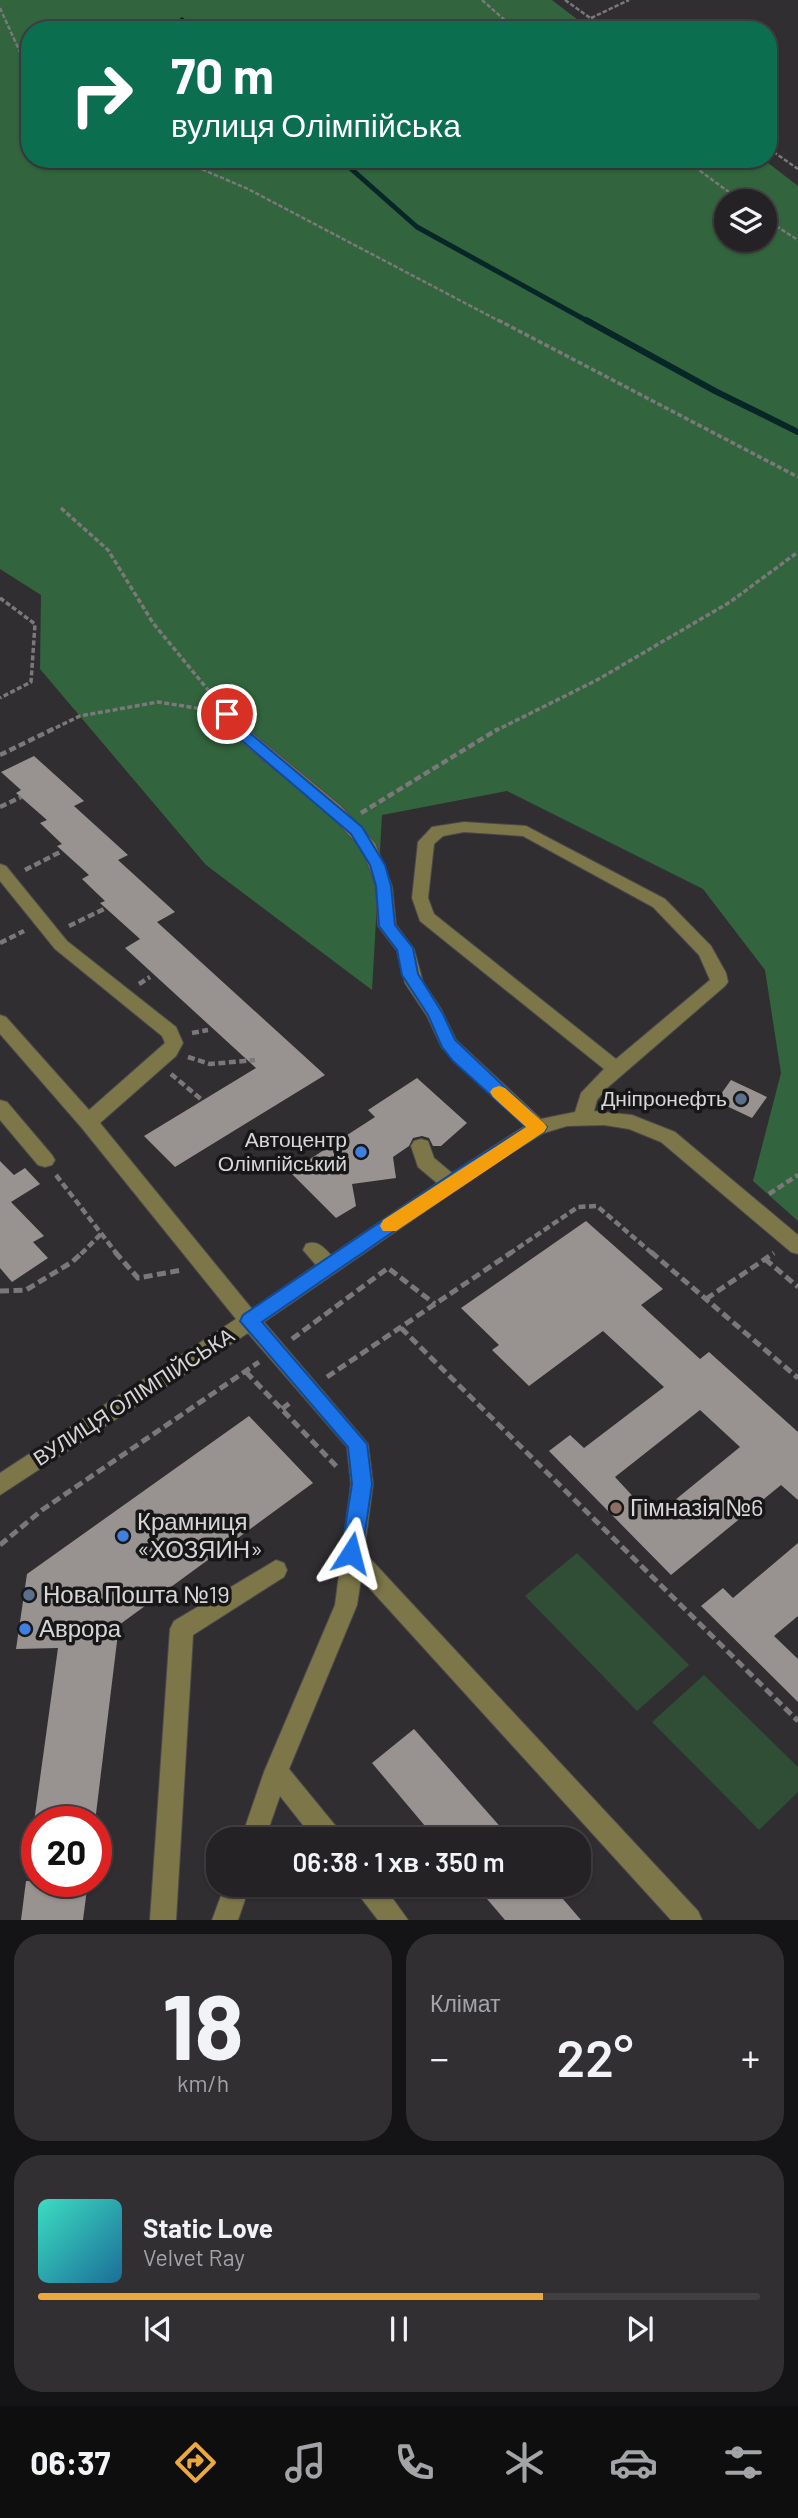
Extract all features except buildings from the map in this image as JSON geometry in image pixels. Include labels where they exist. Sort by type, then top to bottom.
[{"type":"street","points":[[227,714],[254,744],[347,821],[369,847],[384,886],[387,926],[405,948],[410,975],[435,1014],[448,1043],[458,1056],[538,1127]]},
{"type":"street","points":[[583,1119],[588,1098],[600,1083],[617,1070],[719,982],[714,964],[673,914],[659,903],[526,831],[464,827],[438,831],[426,842],[420,898],[426,917],[617,1070]]},
{"type":"street","points":[[4,874],[61,945],[170,1032],[174,1043],[164,1056],[88,1122]]},
{"type":"street","points":[[0,1023],[88,1122],[250,1321],[358,1444],[362,1484],[346,1605],[276,1772],[257,1827]]},
{"type":"street","points":[[0,1107],[45,1160]]},
{"type":"street","name":"ВУЛИЦЯ ОЛІМПІЙСЬКА","points":[[0,1485],[538,1127],[567,1119],[632,1122],[668,1137],[795,1243]]},
{"type":"street","points":[[421,1146],[425,1162],[451,1183]]},
{"type":"street","points":[[313,1250],[329,1266]]},
{"type":"street","points":[[351,1553],[689,1920]]},
{"type":"street","points":[[163,1920],[182,1629],[276,1570]]},
{"type":"street","points":[[276,1772],[320,1827]]},
{"type":"street","points":[[225,1920],[233,1897]]},
{"type":"street","points":[[377,1897],[395,1920]]},
{"type":"path","points":[[482,0],[506,21]]},
{"type":"path","points":[[565,0],[595,21]]},
{"type":"path","points":[[591,18],[629,0]]},
{"type":"path","points":[[0,8],[21,55]]},
{"type":"path","points":[[777,154],[798,169]]},
{"type":"path","points":[[199,168],[248,189],[798,477]]},
{"type":"path","points":[[696,168],[725,189]]},
{"type":"path","points":[[777,227],[798,240]]},
{"type":"path","points":[[61,508],[108,550],[153,623],[227,714]]},
{"type":"path","points":[[347,821],[505,725],[597,680],[730,602],[798,552]]},
{"type":"path","points":[[0,598],[35,624],[31,682],[0,698]]},
{"type":"path","points":[[0,755],[80,716],[132,706],[159,702],[227,714]]},
{"type":"path","points":[[0,807],[21,797]]},
{"type":"path","points":[[4,874],[62,851]]},
{"type":"path","points":[[0,943],[106,908]]},
{"type":"path","points":[[164,1056],[210,1064],[256,1060]]},
{"type":"path","points":[[164,1056],[202,1100]]},
{"type":"path","points":[[45,1160],[100,1234],[138,1278],[206,1266]]},
{"type":"path","points":[[751,1206],[798,1175]]},
{"type":"path","points":[[324,1380],[578,1207],[597,1206],[798,1378]]},
{"type":"path","points":[[0,1291],[26,1290],[72,1262],[100,1234]]},
{"type":"path","points":[[706,1299],[765,1259],[795,1243]]},
{"type":"path","points":[[765,1259],[798,1287]]},
{"type":"path","points":[[0,1545],[42,1510],[246,1372],[388,1268],[435,1304]]},
{"type":"path","points":[[401,1328],[798,1721]]},
{"type":"path","points":[[246,1372],[340,1470]]},
{"type":"green space","points":[[0,0],[552,0],[579,21],[21,21],[21,168],[775,168],[798,186],[798,1221],[753,1181],[781,1073],[765,970],[703,889],[507,791],[382,815],[372,990],[206,865],[40,669],[41,595],[0,569]]},
{"type":"green space","points":[[577,1553],[689,1665],[637,1711],[525,1596]]},
{"type":"green space","points":[[704,1675],[798,1767],[798,1792],[759,1830],[652,1722]]},
{"type":"waterway","points":[[350,168],[417,227],[589,322]]},
{"type":"waterway","points":[[586,320],[715,391],[798,432]]},
{"type":"slow traffic","points":[[389,1226],[538,1127],[499,1092]]},
{"type":"place","name":"Дніпронефть","points":[[741,1099]]},
{"type":"place","name":"Автоцентр Олімпійський","points":[[361,1152]]},
{"type":"place","name":"Гімназія №6","points":[[616,1508]]},
{"type":"place","name":"Крамниця «ХОЗЯИН»","points":[[123,1536]]},
{"type":"place","name":"Нова Пошта №19","points":[[29,1595]]},
{"type":"place","name":"Аврора","points":[[25,1629]]},
{"type":"route","points":[[227,714],[245,736],[357,830],[378,865],[384,886],[387,926],[405,948],[410,975],[435,1014],[448,1043],[458,1056],[538,1127],[250,1321],[358,1444],[362,1484],[351,1553]]}]
